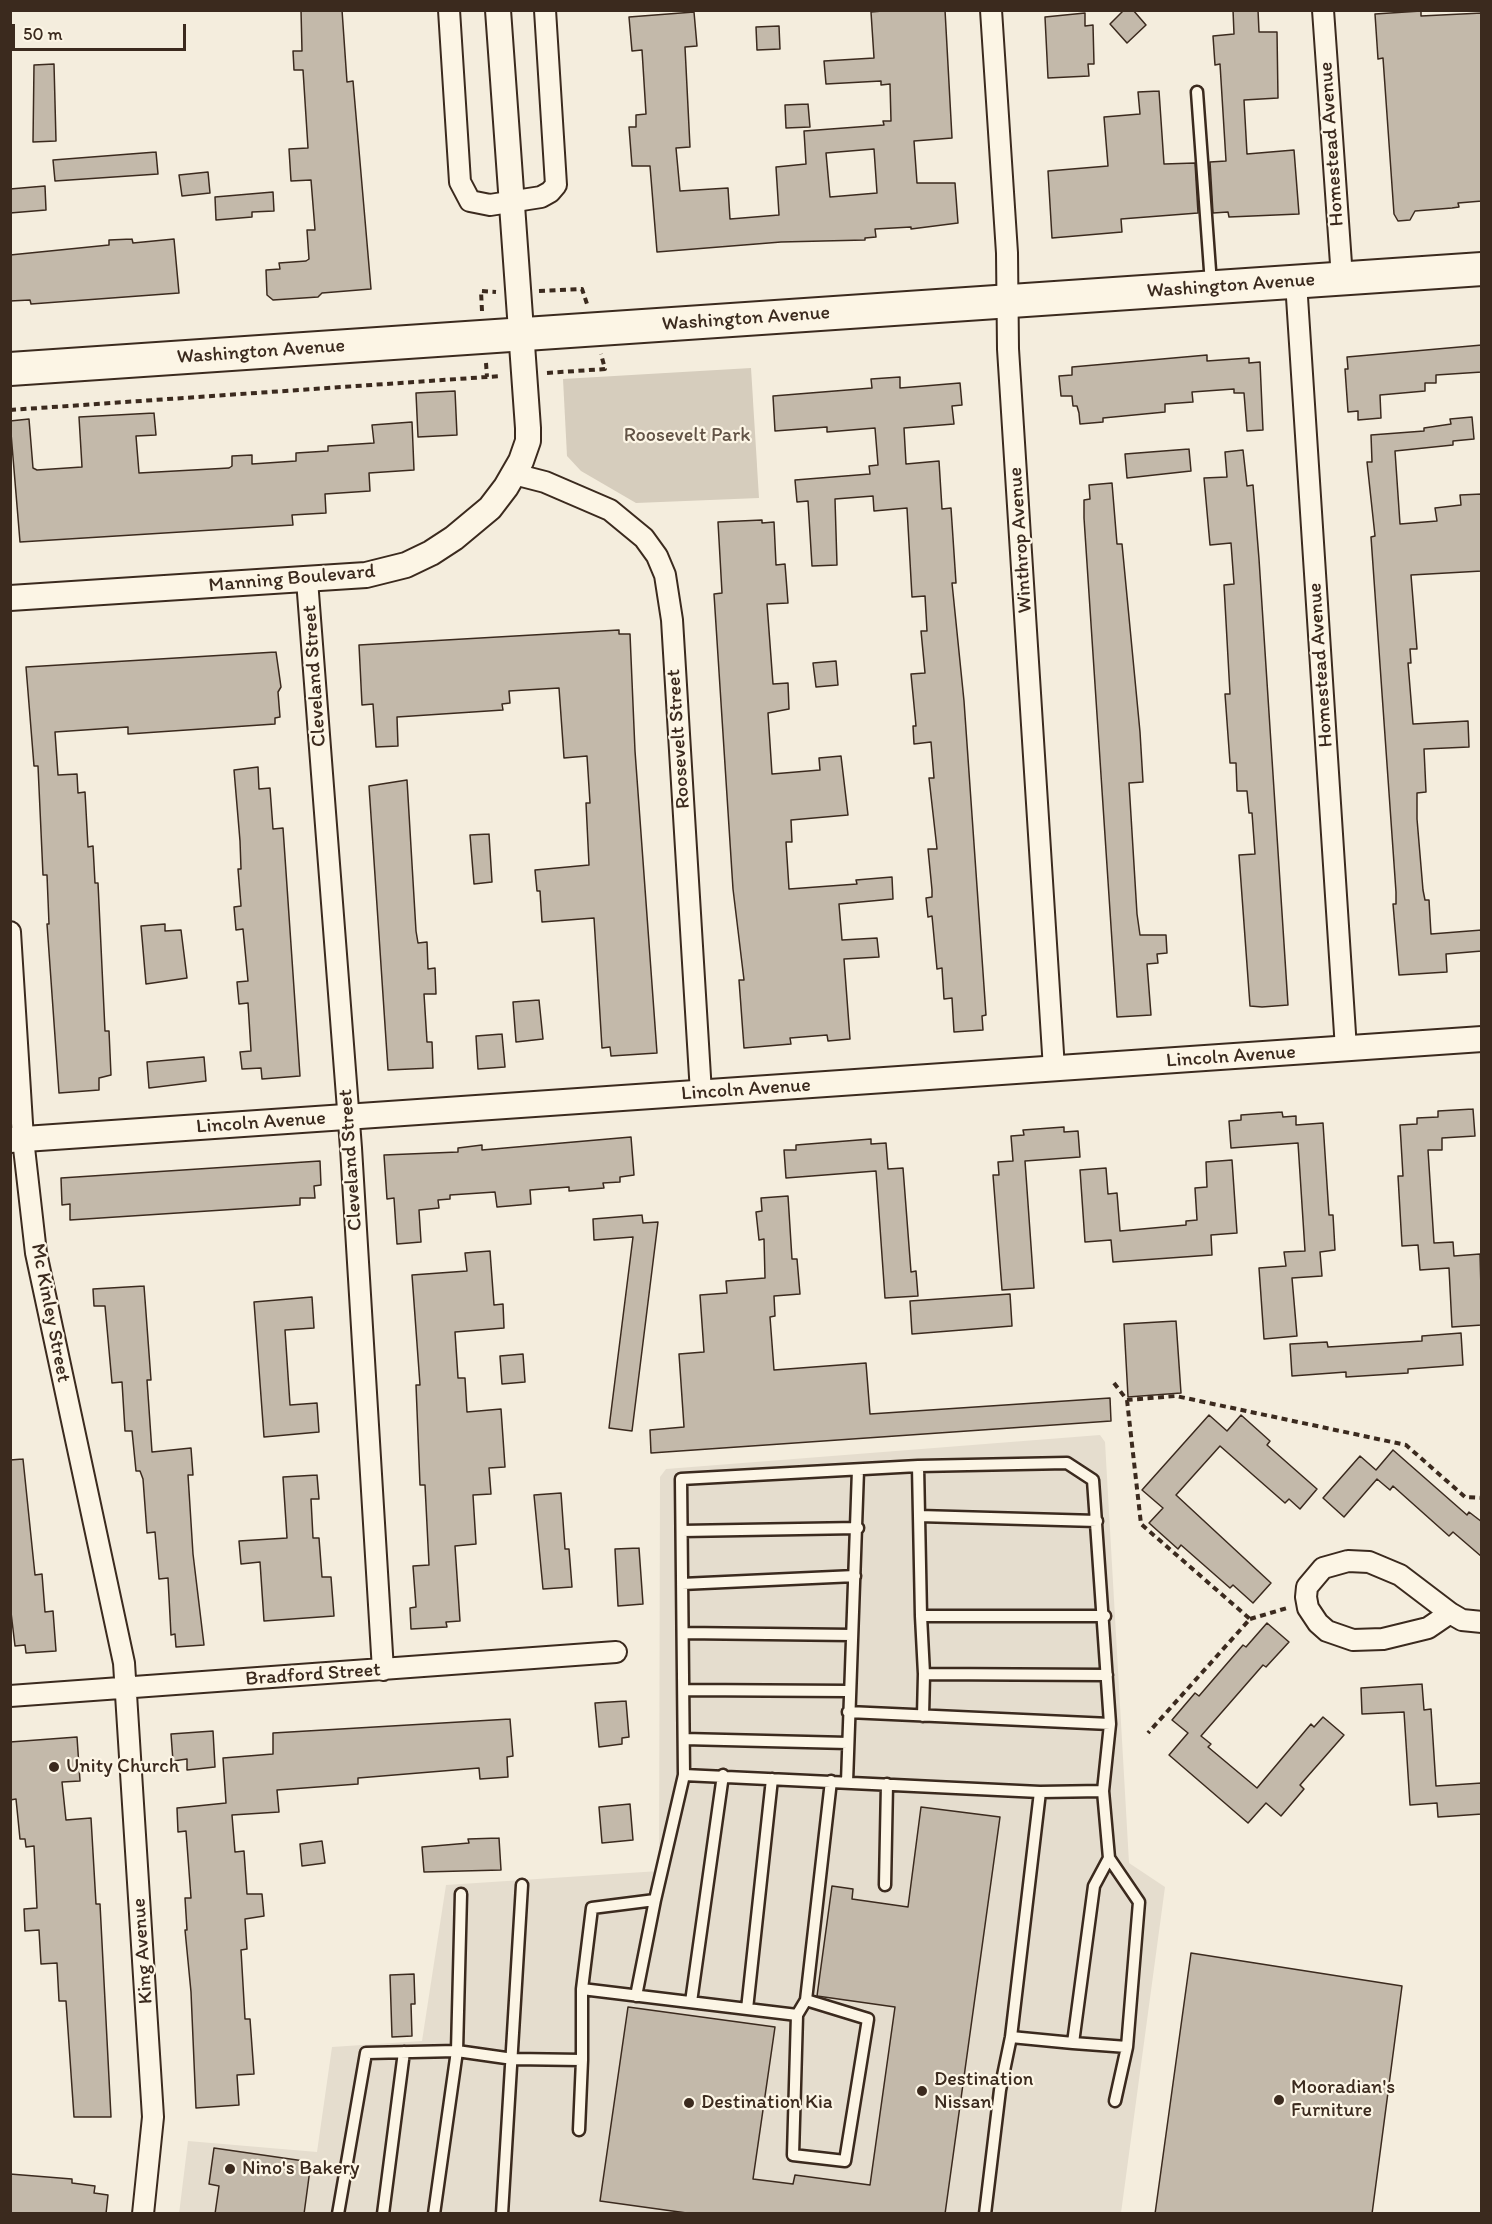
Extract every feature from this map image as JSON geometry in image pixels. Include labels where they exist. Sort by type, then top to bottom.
[{"type":"main road","name":"Washington Avenue","points":[[10,369],[1482,269]]},
{"type":"street","points":[[449,10],[462,188],[467,198],[475,203],[512,203],[544,196],[552,190],[556,182],[545,10]]},
{"type":"street","name":"Manning Boulevard","points":[[10,598],[307,579],[385,571],[406,566],[431,553],[484,513],[514,474],[528,441],[523,334],[498,10]]},
{"type":"street","name":"Winthrop Avenue","points":[[991,10],[1009,301],[1008,349],[1054,1069]]},
{"type":"street","name":"Homestead Avenue","points":[[1323,10],[1342,278]]},
{"type":"street","name":"Homestead Avenue","points":[[1296,282],[1346,1049]]},
{"type":"street","name":"Roosevelt Street","points":[[514,474],[545,482],[610,510],[644,538],[657,556],[665,575],[672,620],[701,1093]]},
{"type":"street","name":"Cleveland Street","points":[[307,579],[349,1117],[382,1670]]},
{"type":"street","name":"Mc Kinley Street","points":[[10,932],[17,1139],[38,1263],[122,1655],[126,1688]]},
{"type":"street","name":"Lincoln Avenue","points":[[17,1139],[1482,1040]]},
{"type":"street","points":[[1450,1613],[1428,1628],[1412,1633],[1383,1639],[1353,1640],[1327,1631],[1318,1623],[1307,1604],[1307,1587],[1320,1570],[1332,1564],[1358,1561],[1400,1575],[1462,1620],[1482,1622]]},
{"type":"street","name":"Bradford Street","points":[[10,1696],[616,1652]]},
{"type":"street","name":"King Avenue","points":[[126,1688],[153,2117],[142,2214]]},
{"type":"lane","points":[[1197,92],[1212,287]]},
{"type":"lane","points":[[636,1996],[655,1900],[684,1775],[681,1479],[918,1466],[1067,1463],[1093,1480],[1110,1724],[1102,1791],[1109,1858],[1139,1902],[1127,2047],[1116,2102]]},
{"type":"lane","points":[[918,1466],[924,1674],[923,1716]]},
{"type":"lane","points":[[847,1782],[848,1712],[858,1528],[858,1470]]},
{"type":"lane","points":[[919,1516],[1097,1521]]},
{"type":"lane","points":[[682,1531],[858,1528]]},
{"type":"lane","points":[[682,1584],[855,1576]]},
{"type":"lane","points":[[921,1616],[1104,1616]]},
{"type":"lane","points":[[683,1633],[852,1635]]},
{"type":"lane","points":[[924,1674],[1107,1675]]},
{"type":"lane","points":[[684,1690],[849,1691]]},
{"type":"lane","points":[[848,1712],[1110,1724]]},
{"type":"lane","points":[[684,1739],[848,1743]]},
{"type":"lane","points":[[684,1775],[1040,1792],[1102,1791]]},
{"type":"lane","points":[[691,2002],[723,1776]]},
{"type":"lane","points":[[747,2009],[772,1779]]},
{"type":"lane","points":[[806,2000],[868,2019],[844,2161],[793,2154],[797,2015],[806,2000],[831,1781]]},
{"type":"lane","points":[[885,1885],[887,1784]]},
{"type":"lane","points":[[985,2214],[1000,2090],[1011,2037],[1040,1792]]},
{"type":"lane","points":[[1073,2043],[1094,1886],[1109,1858]]},
{"type":"lane","points":[[502,2214],[522,1885]]},
{"type":"lane","points":[[434,2214],[457,2051],[461,1894]]},
{"type":"lane","points":[[579,2130],[582,1989],[592,1908],[655,1900]]},
{"type":"lane","points":[[582,1989],[797,2015]]},
{"type":"lane","points":[[1011,2037],[1127,2047]]},
{"type":"lane","points":[[338,2214],[366,2053],[457,2051],[513,2059],[582,2060]]},
{"type":"lane","points":[[382,2214],[404,2052]]},
{"type":"path","points":[[10,410],[487,377]]},
{"type":"path","points":[[1114,1383],[1126,1400],[1141,1524],[1250,1619]]},
{"type":"path","points":[[1126,1400],[1176,1396],[1406,1445],[1465,1497],[1482,1498]]},
{"type":"path","points":[[1148,1733],[1250,1619],[1307,1604]]},
{"type":"shaded area","points":[[1100,1435],[1105,1442],[1129,1863],[1165,1887],[1121,2213],[179,2214],[188,2141],[317,2152],[332,2047],[422,2041],[446,1885],[659,1871],[660,1477],[666,1469]]},
{"type":"green space","name":"Roosevelt Park","points":[[751,368],[759,498],[636,503],[581,471],[567,456],[563,379]]},
{"type":"building","points":[[301,10],[342,10],[347,82],[353,81],[371,289],[322,293],[318,297],[273,300],[267,295],[266,270],[280,269],[279,263],[309,259],[307,230],[315,230],[311,180],[291,181],[289,149],[308,148],[303,70],[294,70],[293,51],[302,51]]},
{"type":"building","points":[[945,10],[952,138],[914,141],[917,183],[955,183],[958,223],[911,229],[911,227],[875,229],[876,237],[865,238],[865,240],[781,242],[657,252],[650,166],[632,166],[629,127],[636,127],[636,115],[646,114],[642,50],[632,51],[629,17],[694,12],[697,46],[685,47],[690,147],[676,148],[680,191],[728,188],[730,219],[779,215],[776,167],[806,164],[804,131],[884,125],[883,121],[891,121],[890,84],[881,85],[881,81],[826,84],[824,61],[874,58],[871,12]],"holes":[[[874,149],[877,193],[830,197],[826,153]]]},
{"type":"building","points":[[1124,10],[1133,10],[1146,25],[1127,43],[1110,24]]},
{"type":"building","points":[[1233,10],[1258,10],[1259,32],[1277,32],[1278,98],[1244,100],[1247,154],[1294,150],[1299,214],[1229,217],[1228,212],[1213,213],[1210,162],[1226,161],[1220,64],[1215,65],[1213,36],[1234,34]]},
{"type":"building","points":[[1421,11],[1421,16],[1482,13],[1482,201],[1458,203],[1459,207],[1415,211],[1410,220],[1398,221],[1394,214],[1383,58],[1378,59],[1375,14]]},
{"type":"building","points":[[1085,13],[1085,26],[1093,25],[1094,64],[1088,64],[1089,76],[1048,78],[1045,17]]},
{"type":"building","points":[[779,26],[780,49],[757,50],[756,27]]},
{"type":"building","points":[[54,64],[56,141],[33,142],[34,65]]},
{"type":"building","points":[[1159,91],[1164,164],[1195,163],[1198,213],[1121,219],[1122,232],[1052,238],[1048,171],[1108,166],[1104,117],[1140,114],[1138,92]]},
{"type":"building","points":[[808,104],[810,127],[786,128],[785,105]]},
{"type":"building","points":[[156,152],[158,174],[55,181],[53,160]]},
{"type":"building","points":[[208,172],[210,193],[182,196],[179,175]]},
{"type":"building","points":[[45,186],[46,210],[10,213],[10,189]]},
{"type":"building","points":[[273,192],[274,211],[252,212],[252,217],[216,220],[215,197]]},
{"type":"building","points":[[132,239],[133,243],[174,239],[179,293],[31,304],[30,300],[10,301],[10,255],[109,245],[109,240]]},
{"type":"building","points":[[1482,345],[1482,372],[1436,375],[1436,383],[1425,383],[1425,391],[1380,395],[1381,418],[1358,420],[1358,411],[1348,412],[1345,369],[1348,369],[1347,357]]},
{"type":"building","points":[[1207,355],[1207,361],[1249,358],[1249,363],[1260,362],[1263,430],[1247,431],[1244,393],[1234,393],[1234,389],[1192,392],[1193,402],[1165,404],[1165,412],[1103,418],[1103,422],[1080,424],[1077,406],[1073,406],[1072,396],[1061,396],[1059,376],[1072,375],[1072,367]]},
{"type":"building","points":[[900,377],[900,388],[960,383],[962,405],[952,406],[954,424],[904,428],[906,464],[939,461],[942,509],[951,508],[956,583],[952,583],[964,701],[986,1015],[982,1016],[983,1030],[954,1032],[952,998],[944,999],[942,968],[937,969],[932,916],[928,917],[926,898],[932,897],[932,890],[928,849],[937,849],[929,778],[934,778],[931,742],[914,744],[913,726],[916,726],[911,674],[925,673],[921,631],[927,631],[925,596],[912,597],[907,508],[874,511],[873,496],[835,499],[837,565],[812,566],[808,501],[797,502],[795,480],[870,474],[869,466],[878,465],[875,428],[827,432],[827,427],[775,431],[773,396],[872,388],[871,379]]},
{"type":"building","points":[[455,391],[457,435],[418,437],[416,393]]},
{"type":"building","points":[[154,413],[156,435],[136,436],[139,473],[229,468],[232,466],[232,456],[252,455],[252,464],[296,461],[296,453],[328,451],[328,446],[374,443],[372,425],[412,422],[414,470],[369,473],[370,491],[325,494],[326,513],[292,515],[293,525],[20,542],[10,421],[29,419],[33,468],[37,470],[82,467],[79,417]]},
{"type":"building","points":[[1472,417],[1474,439],[1453,441],[1453,445],[1395,451],[1400,524],[1437,521],[1435,508],[1461,505],[1460,495],[1482,494],[1482,571],[1411,575],[1417,649],[1410,649],[1411,663],[1408,663],[1413,724],[1468,721],[1469,747],[1424,749],[1426,792],[1417,793],[1417,819],[1423,890],[1425,900],[1429,900],[1431,934],[1482,930],[1482,951],[1446,954],[1447,972],[1399,975],[1393,904],[1396,904],[1396,892],[1371,537],[1375,536],[1367,462],[1372,462],[1371,435],[1424,431],[1424,428],[1451,424],[1450,419]]},
{"type":"building","points":[[1189,449],[1191,471],[1127,478],[1125,454]]},
{"type":"building","points":[[1243,450],[1247,486],[1253,485],[1259,559],[1288,1005],[1262,1007],[1250,1006],[1239,855],[1255,854],[1252,813],[1249,813],[1247,791],[1237,791],[1236,763],[1230,763],[1225,694],[1230,694],[1224,585],[1234,584],[1231,543],[1210,545],[1204,478],[1227,477],[1225,452]]},
{"type":"building","points":[[1112,483],[1117,544],[1122,544],[1143,782],[1129,783],[1137,914],[1140,935],[1166,935],[1167,953],[1157,954],[1158,963],[1147,964],[1151,1015],[1117,1017],[1084,518],[1084,500],[1090,499],[1089,485]]},
{"type":"building","points":[[762,520],[762,523],[774,522],[776,565],[785,564],[788,603],[767,604],[773,684],[788,683],[789,709],[768,713],[772,774],[820,770],[819,758],[841,756],[848,815],[791,820],[792,842],[786,842],[789,889],[857,884],[856,880],[892,877],[893,899],[839,904],[842,940],[877,938],[879,957],[844,959],[850,1039],[828,1041],[827,1035],[790,1038],[791,1044],[744,1048],[739,980],[744,980],[733,889],[714,594],[722,593],[718,522]]},
{"type":"building","points":[[619,630],[619,634],[630,634],[635,751],[657,1053],[611,1056],[610,1047],[602,1048],[594,918],[542,922],[540,891],[537,891],[535,870],[589,865],[586,803],[590,803],[587,756],[564,758],[559,688],[509,691],[510,703],[502,704],[503,710],[397,717],[398,746],[376,747],[373,704],[362,705],[359,645]]},
{"type":"building","points":[[276,652],[281,687],[278,692],[280,717],[275,718],[275,724],[128,734],[128,727],[55,732],[58,775],[77,774],[78,793],[85,792],[88,847],[93,846],[95,883],[98,883],[105,1031],[109,1031],[111,1075],[99,1078],[99,1090],[59,1093],[47,924],[49,924],[47,875],[43,875],[38,766],[34,766],[26,667]]},
{"type":"building","points":[[836,661],[838,685],[816,687],[813,663]]},
{"type":"building","points":[[258,767],[259,789],[270,788],[273,829],[283,828],[300,1076],[262,1079],[261,1068],[242,1069],[240,1052],[251,1051],[248,1003],[239,1004],[237,982],[248,981],[243,929],[236,930],[234,907],[241,906],[238,869],[241,869],[234,770]]},
{"type":"building","points":[[407,780],[416,931],[418,943],[427,942],[428,969],[435,968],[436,994],[424,994],[427,1042],[432,1042],[433,1068],[388,1070],[369,786]]},
{"type":"building","points":[[489,834],[492,882],[474,884],[470,835]]},
{"type":"building","points":[[165,924],[165,931],[181,930],[187,978],[146,984],[141,926]]},
{"type":"building","points":[[539,1000],[543,1039],[516,1042],[513,1002]]},
{"type":"building","points":[[502,1034],[505,1067],[478,1069],[476,1036]]},
{"type":"building","points":[[204,1057],[206,1081],[149,1088],[147,1062]]},
{"type":"building","points":[[1473,1109],[1475,1136],[1442,1138],[1442,1150],[1428,1150],[1434,1243],[1453,1242],[1454,1256],[1480,1254],[1482,1325],[1452,1327],[1449,1268],[1420,1270],[1418,1245],[1402,1246],[1398,1176],[1403,1176],[1400,1125],[1417,1124],[1417,1118],[1438,1117],[1438,1111]]},
{"type":"building","points":[[1282,1112],[1283,1117],[1296,1116],[1296,1125],[1323,1123],[1329,1215],[1333,1215],[1335,1250],[1320,1252],[1322,1276],[1292,1278],[1297,1336],[1264,1339],[1259,1268],[1286,1266],[1284,1252],[1305,1251],[1298,1143],[1231,1148],[1229,1121],[1241,1120],[1241,1115]]},
{"type":"building","points":[[1064,1127],[1064,1132],[1078,1131],[1080,1157],[1025,1161],[1034,1288],[1002,1290],[993,1175],[999,1175],[998,1162],[1013,1161],[1011,1136],[1024,1135],[1023,1130]]},
{"type":"building","points":[[631,1137],[634,1175],[620,1177],[620,1182],[603,1183],[604,1188],[569,1191],[569,1187],[530,1190],[531,1204],[497,1207],[495,1192],[450,1195],[450,1199],[438,1200],[439,1208],[419,1210],[421,1242],[397,1244],[394,1198],[387,1199],[384,1155],[458,1152],[458,1148],[482,1145],[482,1150]]},
{"type":"building","points":[[871,1139],[871,1144],[886,1143],[888,1169],[903,1168],[911,1272],[916,1271],[918,1296],[885,1298],[876,1171],[786,1178],[784,1150],[796,1150],[796,1145]]},
{"type":"building","points":[[1232,1160],[1237,1233],[1211,1235],[1212,1255],[1113,1262],[1111,1240],[1085,1242],[1080,1170],[1106,1168],[1108,1194],[1117,1193],[1120,1231],[1186,1225],[1186,1221],[1197,1220],[1195,1188],[1207,1187],[1206,1162]]},
{"type":"building","points":[[320,1161],[321,1185],[314,1186],[315,1198],[300,1198],[300,1205],[70,1220],[70,1204],[62,1205],[61,1178]]},
{"type":"building","points":[[788,1196],[792,1259],[797,1259],[800,1294],[774,1296],[775,1316],[770,1317],[774,1370],[866,1363],[870,1414],[1110,1398],[1111,1421],[651,1453],[650,1430],[684,1427],[679,1354],[704,1352],[700,1295],[727,1293],[726,1281],[765,1278],[764,1239],[759,1240],[756,1212],[762,1211],[761,1198]]},
{"type":"building","points":[[642,1215],[643,1223],[658,1222],[632,1431],[609,1428],[633,1237],[594,1240],[593,1219]]},
{"type":"building","points":[[490,1251],[494,1305],[503,1304],[504,1328],[455,1332],[458,1378],[465,1378],[467,1412],[501,1409],[505,1467],[489,1468],[491,1494],[473,1495],[476,1544],[455,1546],[460,1621],[446,1622],[447,1627],[411,1629],[410,1608],[416,1607],[413,1566],[429,1565],[425,1485],[420,1485],[416,1385],[420,1385],[412,1275],[467,1271],[465,1253]]},
{"type":"building","points":[[144,1286],[151,1380],[147,1380],[152,1452],[191,1448],[193,1475],[188,1475],[193,1554],[204,1645],[176,1647],[175,1634],[171,1635],[168,1578],[159,1579],[155,1532],[147,1533],[143,1479],[140,1471],[136,1471],[132,1431],[125,1431],[122,1382],[112,1383],[105,1306],[94,1306],[93,1289]]},
{"type":"building","points":[[1010,1294],[1012,1326],[912,1334],[910,1301]]},
{"type":"building","points":[[312,1297],[314,1328],[285,1330],[290,1405],[317,1403],[319,1432],[264,1437],[254,1302]]},
{"type":"building","points":[[1176,1321],[1181,1393],[1128,1397],[1124,1324]]},
{"type":"building","points":[[1461,1333],[1463,1365],[1408,1369],[1408,1373],[1346,1377],[1346,1372],[1292,1376],[1290,1344],[1327,1342],[1328,1347],[1422,1341],[1422,1336]]},
{"type":"building","points":[[523,1354],[525,1382],[502,1384],[500,1356]]},
{"type":"building","points":[[1209,1415],[1227,1431],[1241,1415],[1270,1441],[1267,1445],[1317,1489],[1300,1509],[1289,1499],[1285,1503],[1220,1446],[1176,1495],[1271,1583],[1253,1603],[1233,1585],[1230,1588],[1181,1545],[1178,1549],[1149,1523],[1163,1508],[1142,1490]]},
{"type":"building","points":[[1393,1450],[1467,1515],[1469,1512],[1482,1522],[1482,1557],[1453,1532],[1449,1536],[1393,1486],[1390,1490],[1377,1479],[1344,1517],[1323,1498],[1360,1456],[1376,1470]]},
{"type":"building","points":[[23,1459],[35,1575],[42,1574],[45,1612],[53,1611],[56,1651],[26,1653],[25,1645],[15,1646],[10,1604],[10,1460]]},
{"type":"building","points":[[317,1475],[319,1499],[311,1499],[313,1538],[319,1538],[322,1577],[331,1577],[334,1616],[264,1621],[260,1562],[241,1564],[239,1541],[287,1538],[283,1477]]},
{"type":"building","points":[[561,1493],[565,1549],[569,1549],[572,1587],[543,1589],[534,1495]]},
{"type":"building","points":[[639,1548],[643,1604],[618,1606],[615,1549]]},
{"type":"building","points":[[1267,1623],[1289,1642],[1266,1667],[1263,1665],[1201,1736],[1211,1744],[1208,1747],[1257,1788],[1311,1724],[1314,1727],[1323,1717],[1344,1735],[1300,1785],[1304,1789],[1281,1816],[1266,1803],[1248,1823],[1169,1755],[1188,1733],[1172,1720],[1195,1693],[1199,1696],[1243,1645],[1246,1647]]},
{"type":"building","points":[[1422,1684],[1424,1710],[1431,1709],[1436,1786],[1482,1783],[1482,1814],[1438,1817],[1437,1803],[1410,1805],[1404,1712],[1362,1714],[1361,1688]]},
{"type":"building","points":[[626,1701],[629,1737],[622,1738],[622,1744],[599,1747],[595,1703]]},
{"type":"building","points":[[510,1719],[513,1756],[507,1757],[508,1777],[480,1779],[479,1768],[358,1778],[358,1784],[277,1790],[279,1812],[232,1815],[235,1852],[244,1851],[247,1894],[262,1894],[264,1916],[245,1919],[247,1949],[241,1950],[245,2019],[250,2019],[254,2074],[237,2075],[239,2105],[196,2108],[191,1992],[185,1930],[187,1930],[185,1898],[191,1898],[186,1831],[178,1832],[177,1808],[226,1803],[223,1758],[273,1754],[273,1733]]},
{"type":"building","points":[[213,1731],[215,1767],[187,1770],[187,1759],[173,1761],[171,1734]]},
{"type":"building","points":[[77,1737],[80,1781],[62,1782],[66,1820],[91,1818],[96,1904],[100,1904],[111,2117],[74,2117],[66,2001],[59,2001],[57,1963],[41,1964],[39,1930],[25,1931],[24,1909],[37,1908],[34,1846],[26,1847],[25,1839],[20,1839],[16,1799],[10,1800],[10,1742]]},
{"type":"building","points":[[630,1804],[633,1840],[602,1843],[599,1807]]},
{"type":"building","points":[[921,1807],[1000,1817],[945,2214],[694,2214],[600,2201],[628,2007],[775,2027],[753,2179],[793,2184],[795,2175],[870,2185],[895,2007],[817,1996],[832,1886],[853,1889],[852,1899],[908,1907]]},
{"type":"building","points":[[499,1838],[501,1870],[424,1872],[422,1847],[469,1843],[468,1839]]},
{"type":"building","points":[[322,1841],[325,1863],[302,1866],[300,1844]]},
{"type":"building","name":"Mooradian's Furniture","points":[[1191,1953],[1402,1986],[1372,2214],[1155,2214]]},
{"type":"building","points":[[414,1974],[415,2004],[411,2004],[412,2036],[392,2037],[390,1975]]},
{"type":"building","points":[[214,2148],[311,2162],[304,2214],[215,2214],[219,2186],[209,2184]]},
{"type":"building","points":[[10,2174],[72,2179],[72,2183],[95,2186],[94,2193],[108,2195],[106,2214],[10,2214]]},
{"type":"place","name":"Unity Church","points":[[54,1767]]},
{"type":"place","name":"Destination Nissan","points":[[922,2091]]},
{"type":"place","name":"Mooradian's Furniture","points":[[1279,2100]]},
{"type":"place","name":"Destination Kia","points":[[689,2103]]},
{"type":"place","name":"Nino's Bakery","points":[[230,2169]]}]
